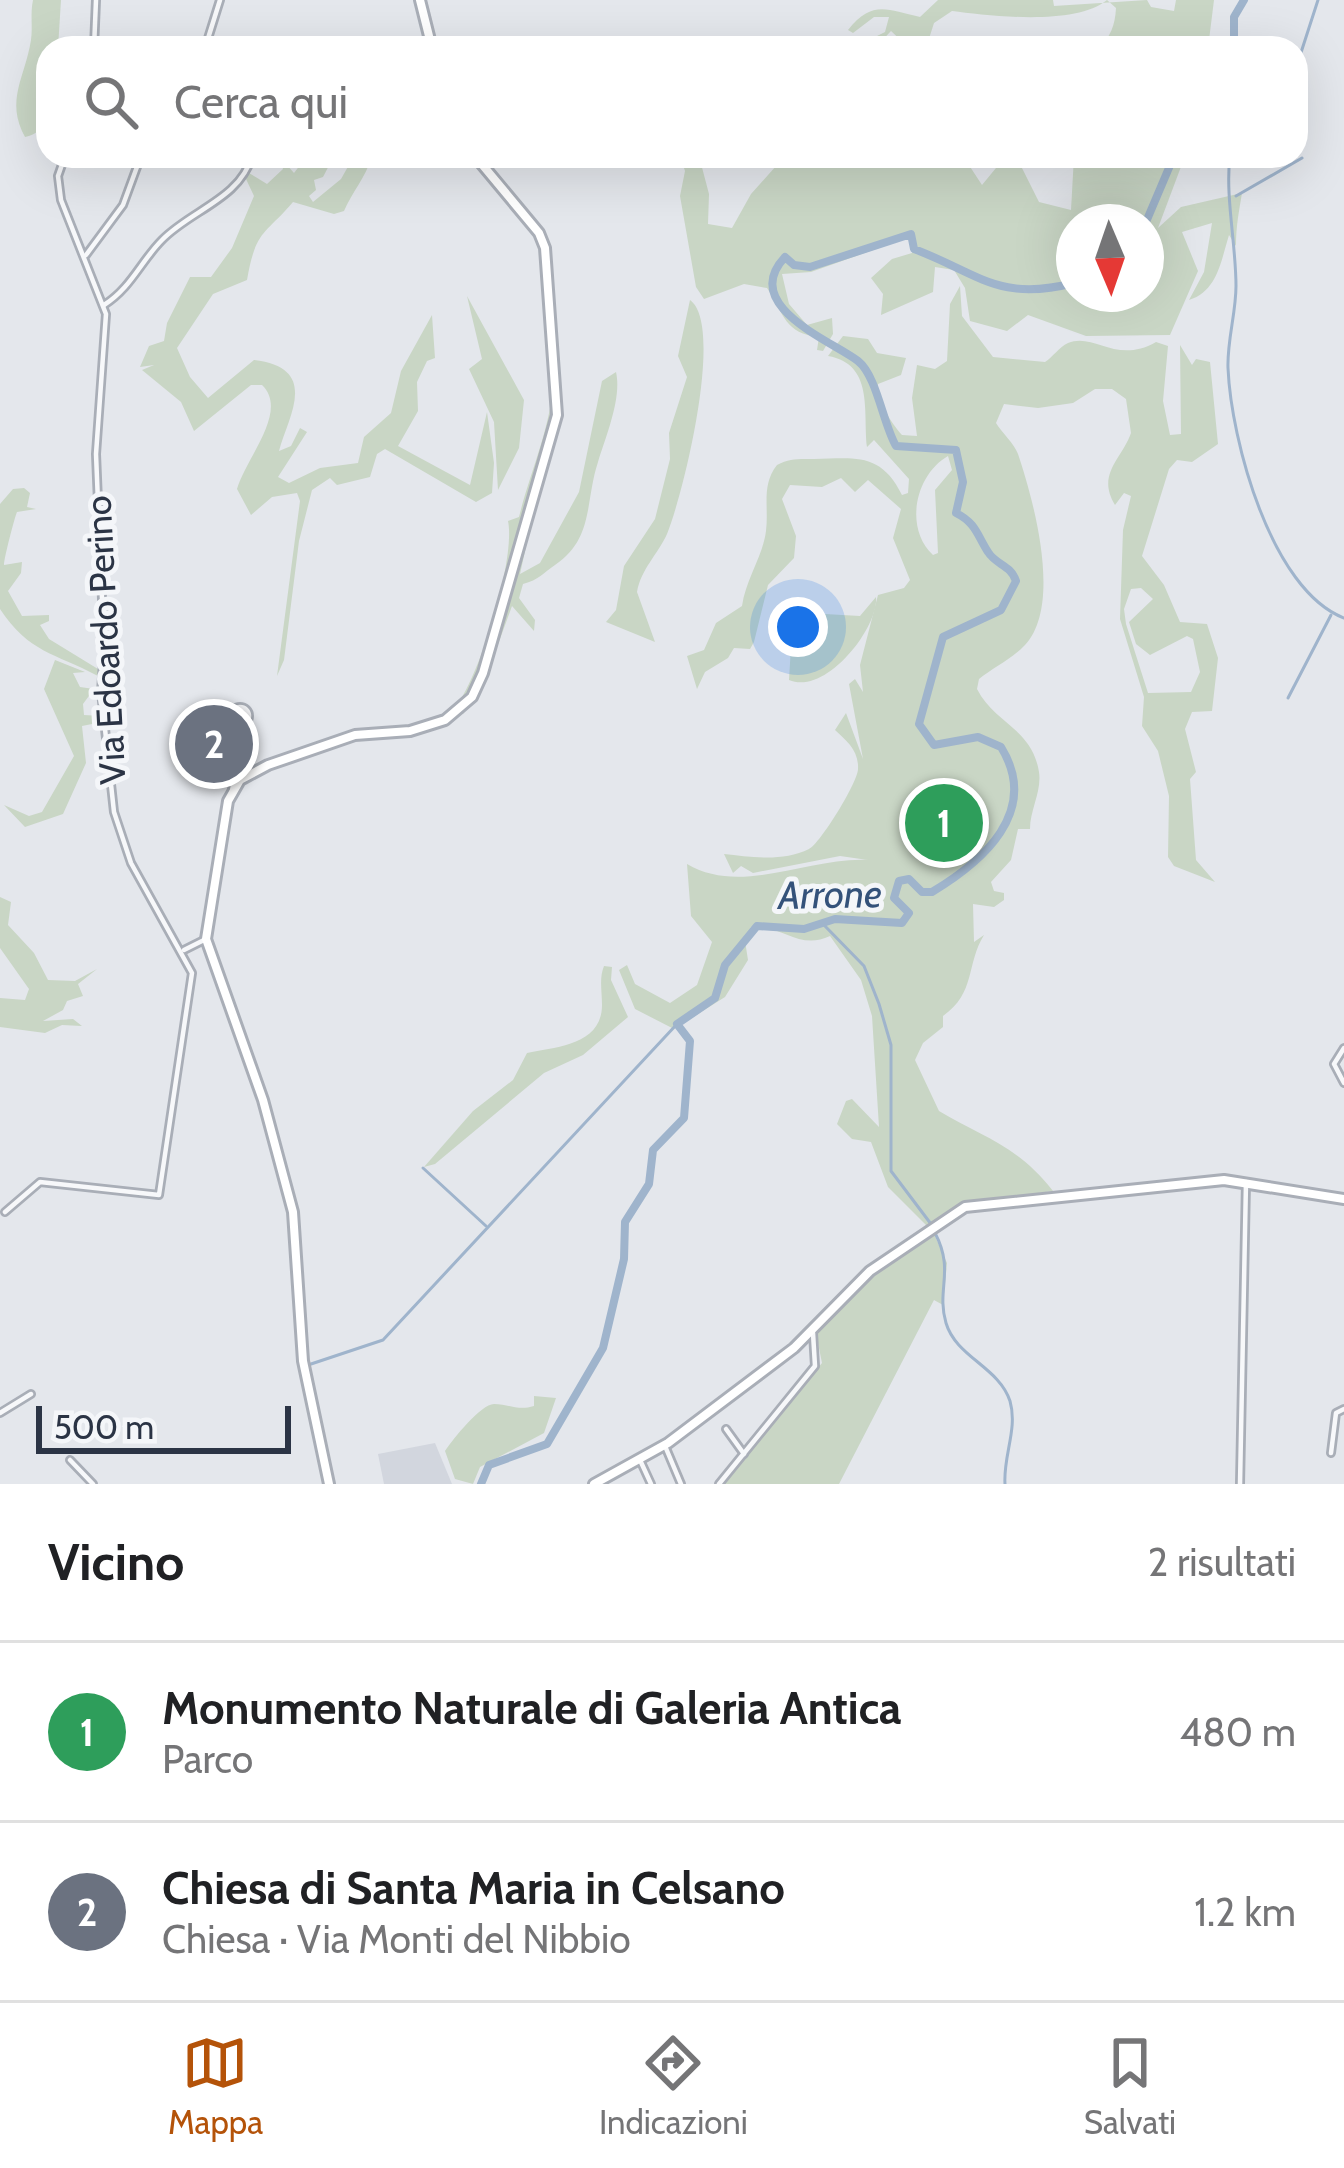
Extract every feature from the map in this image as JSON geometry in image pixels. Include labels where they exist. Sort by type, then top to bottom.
[{"type":"street","points":[[94,36],[96,0]]},
{"type":"street","points":[[209,36],[220,0]]},
{"type":"street","points":[[420,0],[429,36]]},
{"type":"street","name":"Via Edoardo Perino","points":[[5,1212],[40,1182],[159,1195],[192,973],[131,863],[114,812],[100,689],[104,644],[96,454],[104,305],[59,193],[63,168]]},
{"type":"street","points":[[86,256],[123,205],[137,168]]},
{"type":"street","points":[[104,305],[129,285],[163,238],[242,181],[247,168]]},
{"type":"street","points":[[232,791],[249,773],[338,741],[437,724],[477,690],[559,401],[545,248],[539,233],[485,168]]},
{"type":"street","points":[[221,745],[228,745],[235,708],[246,708],[206,939],[263,1100],[292,1212],[303,1361],[329,1484]]},
{"type":"street","points":[[231,728],[244,725]]},
{"type":"street","points":[[183,950],[206,939]]},
{"type":"street","points":[[1344,1048],[1334,1064],[1344,1083]]},
{"type":"street","points":[[1240,1484],[1246,1182]]},
{"type":"street","points":[[594,1484],[664,1446],[799,1343],[873,1269],[942,1220],[976,1204],[1246,1182],[1344,1199]]},
{"type":"street","points":[[812,1352],[815,1326]]},
{"type":"street","points":[[719,1484],[814,1367],[807,1335]]},
{"type":"street","points":[[799,1343],[812,1352]]},
{"type":"street","points":[[0,1413],[32,1394]]},
{"type":"street","points":[[1330,1453],[1336,1415],[1344,1409]]},
{"type":"street","points":[[726,1429],[744,1454]]},
{"type":"street","points":[[664,1446],[681,1484]]},
{"type":"street","points":[[70,1460],[93,1484]]},
{"type":"street","points":[[640,1460],[651,1484]]},
{"type":"shaded area","points":[[435,1443],[452,1484],[384,1484],[378,1454]]},
{"type":"green space","points":[[33,0],[61,0],[59,36],[36,36],[36,133],[25,137],[17,100],[31,40]]},
{"type":"green space","points":[[938,0],[1053,0],[1054,6],[1102,3],[1054,16],[952,11],[934,23],[930,36],[896,36],[891,31],[877,36],[885,32],[889,17],[874,17],[853,33],[848,30],[865,14],[880,9],[920,17]]},
{"type":"green space","points":[[1147,0],[1151,7],[1174,11],[1176,0],[1214,0],[1210,36],[1108,36],[1116,8],[1110,2]]},
{"type":"green space","points":[[283,168],[294,173],[298,168],[328,168],[323,177],[314,180],[316,190],[309,196],[313,202],[347,168],[368,168],[344,211],[334,214],[293,202],[268,228],[258,242],[247,280],[213,294],[177,348],[190,377],[208,398],[254,360],[287,373],[295,396],[279,451],[291,446],[300,428],[307,432],[278,477],[289,483],[320,468],[358,463],[364,437],[391,413],[401,371],[432,315],[435,358],[427,361],[417,382],[418,411],[398,446],[470,485],[487,412],[494,463],[492,493],[476,502],[385,449],[377,454],[370,477],[337,485],[330,478],[312,490],[299,541],[284,660],[277,676],[300,501],[297,493],[272,497],[251,515],[237,489],[269,421],[269,396],[262,385],[251,385],[194,431],[181,402],[142,370],[154,365],[140,367],[149,346],[164,341],[167,323],[190,277],[211,277],[232,248],[254,196],[246,179],[249,173],[267,184]]},
{"type":"green space","points":[[684,168],[702,168],[709,194],[708,224],[732,228],[751,194],[774,168],[971,168],[982,185],[996,168],[1022,168],[1039,202],[1056,206],[1056,312],[1164,312],[1164,223],[1181,207],[1242,193],[1236,246],[1229,235],[1212,282],[1189,300],[1204,272],[1212,223],[1182,232],[1198,271],[1170,335],[1086,336],[1028,315],[1007,331],[970,321],[965,288],[954,270],[935,267],[933,292],[881,315],[883,294],[871,278],[892,259],[912,253],[913,244],[907,238],[811,272],[782,274],[789,304],[807,325],[832,318],[833,334],[823,351],[817,350],[819,337],[792,327],[767,288],[744,284],[704,299],[696,287],[680,196]]},
{"type":"green space","points":[[1073,168],[1180,168],[1164,212],[1164,204],[1071,204]]},
{"type":"green space","points":[[960,286],[962,316],[993,357],[1045,362],[1065,345],[1078,341],[1117,350],[1156,342],[1168,346],[1163,401],[1170,435],[1181,434],[1180,345],[1192,365],[1196,359],[1210,362],[1218,444],[1192,462],[1177,460],[1169,469],[1142,556],[1164,585],[1180,622],[1207,624],[1218,658],[1212,711],[1192,712],[1185,729],[1196,772],[1190,779],[1196,860],[1215,882],[1174,866],[1168,857],[1169,796],[1158,751],[1142,726],[1144,697],[1120,619],[1123,530],[1131,496],[1124,493],[1115,505],[1108,484],[1131,433],[1126,399],[1112,389],[1095,389],[1073,403],[1038,408],[1004,404],[996,423],[1016,450],[1031,497],[1041,551],[1042,604],[1025,645],[979,679],[977,689],[1029,745],[1039,786],[1030,829],[1018,829],[1011,860],[991,882],[994,891],[1004,893],[1004,900],[994,907],[973,904],[974,942],[984,935],[966,988],[943,1016],[943,1027],[923,1043],[915,1060],[939,1111],[1013,1153],[1053,1191],[972,1202],[929,1228],[888,1187],[871,1142],[852,1139],[837,1124],[846,1101],[852,1099],[879,1127],[872,1016],[861,980],[830,936],[800,939],[751,927],[745,941],[748,960],[725,997],[674,1029],[635,1009],[619,970],[627,965],[635,984],[670,1003],[697,985],[712,942],[691,916],[687,864],[708,873],[752,876],[868,860],[840,856],[753,873],[741,866],[733,873],[724,854],[778,857],[809,849],[852,786],[857,757],[835,730],[846,713],[863,759],[849,684],[855,679],[863,692],[860,665],[878,595],[904,588],[910,580],[893,538],[901,509],[868,480],[855,492],[841,478],[822,487],[790,485],[782,499],[796,536],[794,558],[768,585],[750,649],[734,648],[728,658],[705,672],[697,689],[687,656],[704,650],[716,623],[742,606],[764,540],[767,488],[777,465],[799,459],[866,460],[885,471],[902,495],[908,493],[909,479],[874,440],[867,447],[860,379],[843,361],[828,356],[843,336],[868,339],[877,353],[906,358],[901,375],[878,384],[878,390],[885,411],[902,435],[917,436],[912,398],[917,365],[935,369],[947,361],[950,304]],"holes":[[[948,456],[952,470],[935,490],[938,553],[933,555],[918,531],[917,502],[928,476]],[[1141,588],[1153,599],[1129,622],[1136,644],[1150,655],[1187,636],[1193,639],[1200,672],[1191,692],[1148,693],[1124,609],[1131,589]]]},
{"type":"green space","points":[[467,296],[524,400],[519,448],[498,490],[494,422],[469,369],[482,359]]},
{"type":"green space","points":[[690,300],[700,316],[703,342],[698,412],[674,514],[637,592],[655,642],[606,622],[616,610],[624,566],[655,519],[670,459],[669,433],[687,377],[678,356]]},
{"type":"green space","points":[[616,372],[615,405],[582,531],[568,555],[523,584],[519,598],[535,620],[534,631],[512,606],[481,691],[463,714],[452,712],[473,675],[493,620],[506,563],[508,521],[519,517],[545,431],[554,377],[554,419],[520,574],[540,563],[579,492],[602,381]]},
{"type":"green space","points":[[13,489],[30,493],[27,507],[36,509],[17,512],[4,565],[22,562],[21,573],[8,591],[22,616],[49,615],[49,621],[40,625],[49,639],[98,669],[98,676],[32,643],[0,609],[0,504]]},
{"type":"green space","points":[[876,597],[869,625],[848,656],[819,678],[789,680],[791,646],[825,614],[860,616]]},
{"type":"green space","points":[[55,660],[85,672],[73,673],[80,687],[94,689],[83,704],[84,715],[101,716],[102,722],[82,726],[86,763],[63,814],[25,827],[4,805],[29,816],[42,812],[74,756],[44,689]]},
{"type":"green space","points":[[0,897],[11,902],[8,925],[34,953],[48,980],[75,981],[97,969],[78,984],[83,996],[67,1001],[63,1010],[43,1021],[73,1019],[82,1026],[62,1025],[45,1033],[0,1027],[0,998],[25,1000],[29,989],[0,948]]},
{"type":"green space","points":[[604,966],[612,967],[611,980],[628,1017],[583,1055],[544,1073],[435,1164],[424,1167],[473,1111],[513,1080],[527,1053],[575,1042],[594,1029],[600,1018]]},
{"type":"green space","points":[[934,1234],[947,1263],[943,1305],[934,1300],[839,1484],[723,1484],[822,1363],[816,1333],[877,1271]]},
{"type":"green space","points":[[534,1396],[556,1398],[544,1433],[480,1467],[473,1484],[455,1479],[445,1451],[468,1423],[494,1404],[534,1406]]},
{"type":"waterway","name":"Arrone","points":[[1234,36],[1234,17],[1244,0]]},
{"type":"waterway","points":[[1306,36],[1318,0]]},
{"type":"waterway","name":"Arrone","points":[[1154,204],[1169,168]]},
{"type":"waterway","points":[[1230,168],[1236,286],[1228,368],[1237,434],[1276,546],[1318,602],[1344,618]]},
{"type":"waterway","points":[[1236,196],[1285,168]]},
{"type":"waterway","name":"Arrone","points":[[481,1484],[489,1465],[547,1444],[603,1348],[624,1259],[625,1222],[649,1184],[653,1150],[684,1118],[690,1041],[677,1024],[715,998],[725,965],[757,926],[804,929],[835,919],[902,923],[909,913],[894,898],[899,881],[909,879],[922,892],[932,892],[970,866],[1000,833],[1010,814],[1012,771],[1001,747],[978,737],[934,745],[919,724],[943,637],[1001,610],[1016,581],[1014,576],[991,556],[972,525],[956,513],[963,482],[956,450],[896,446],[865,368],[794,320],[773,291],[774,275],[785,257],[794,265],[810,267],[911,234],[914,249],[990,282],[1026,289],[1056,286]]},
{"type":"waterway","points":[[1288,698],[1331,615]]},
{"type":"waterway","points":[[823,924],[864,966],[879,1004],[891,1045],[891,1171],[931,1224]]},
{"type":"waterway","points":[[311,1364],[383,1340],[677,1024]]},
{"type":"waterway","points":[[423,1168],[486,1226]]},
{"type":"waterway","points":[[935,1233],[944,1258],[943,1311],[951,1335],[997,1379],[1010,1401],[1005,1484]]},
{"type":"place","name":"Chiesa di Santa Maria in Celsano","points":[[214,744]]},
{"type":"place","name":"Monumento Naturale di Galeria Antica","points":[[944,823]]}]
